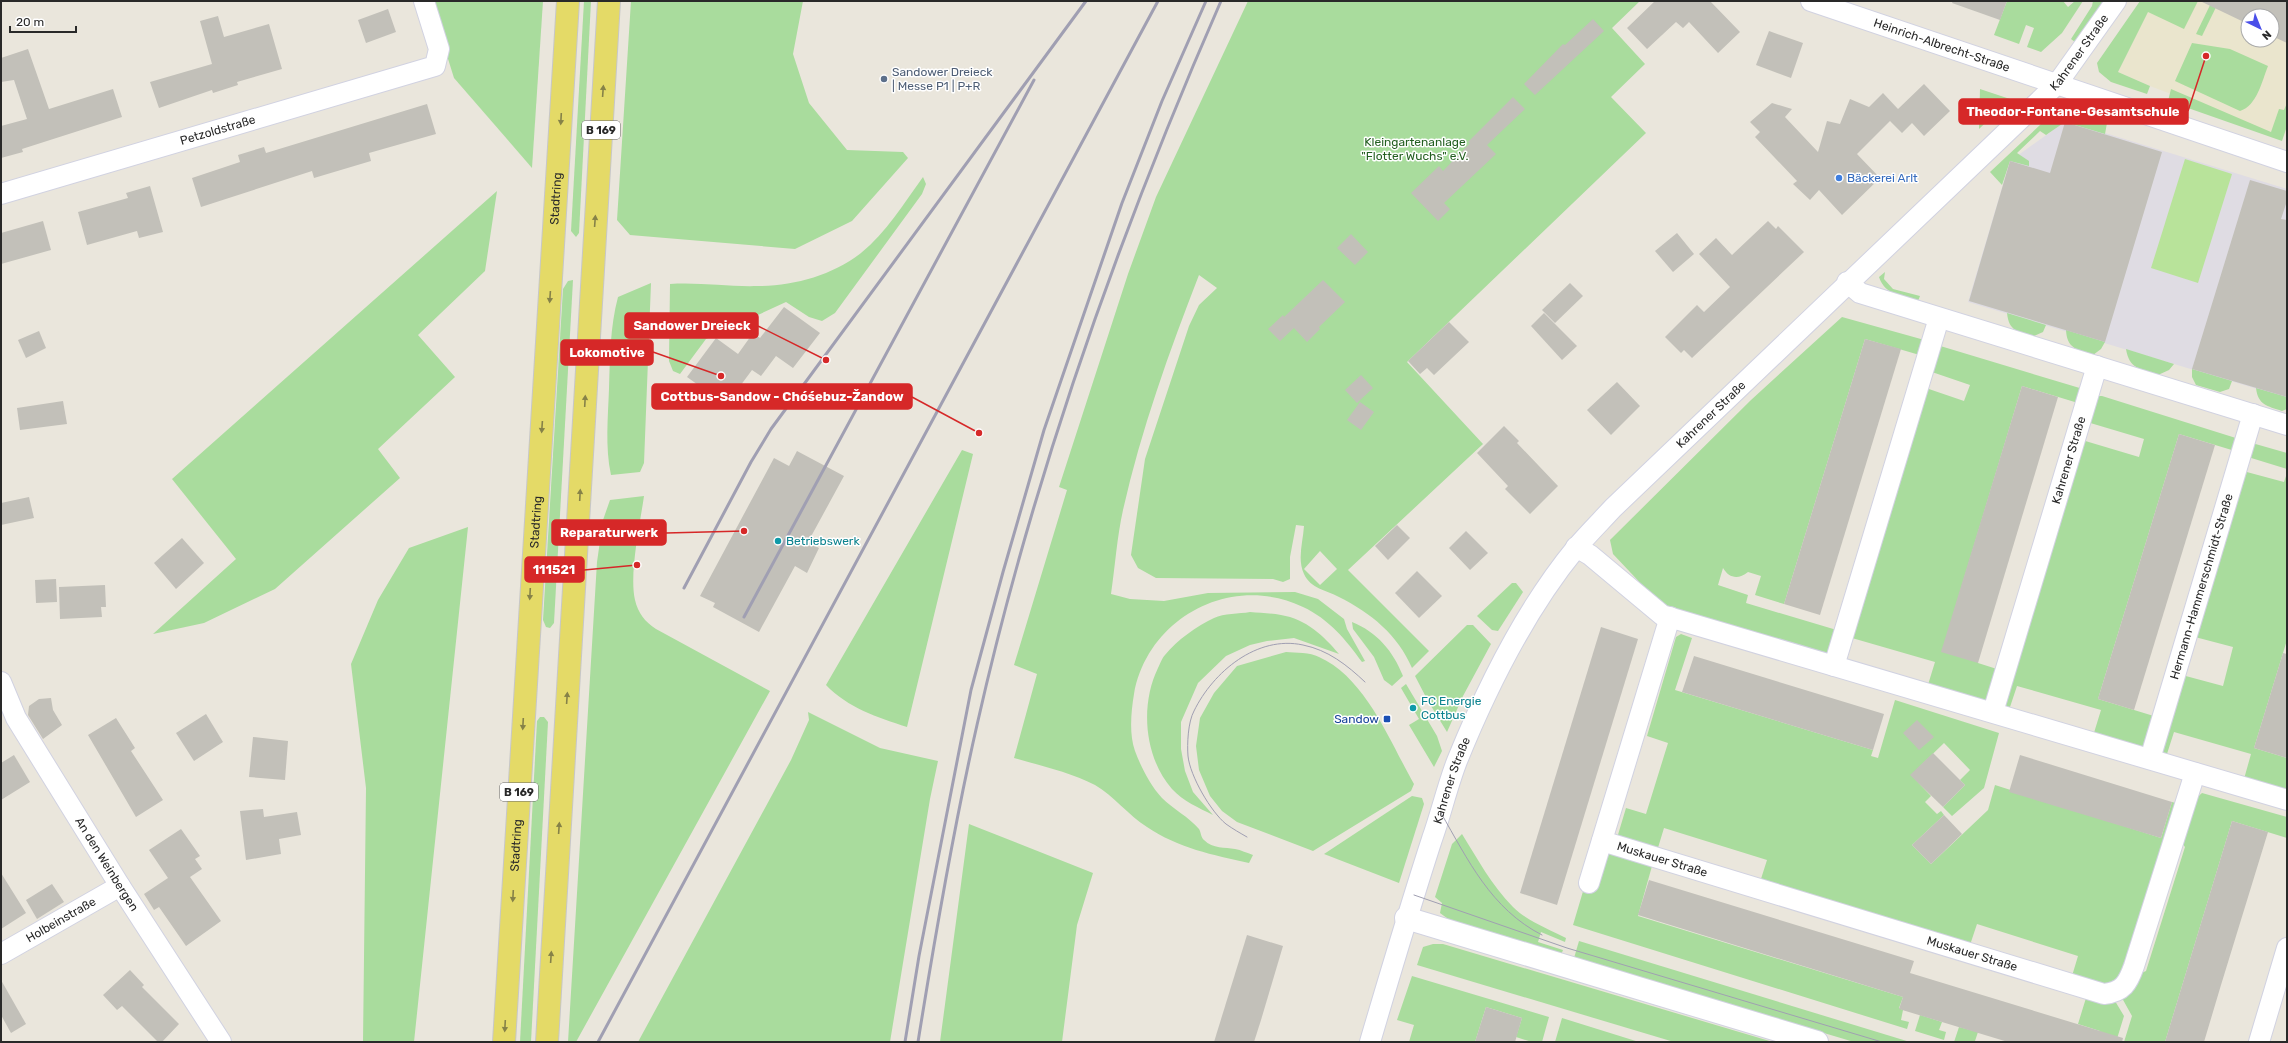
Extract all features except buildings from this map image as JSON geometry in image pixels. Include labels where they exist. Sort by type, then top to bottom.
[{"type":"main road","name":"Stadtring","points":[[504,1042],[568,1]]},
{"type":"main road","name":"B 169","points":[[546,1042],[578,534],[609,1]]},
{"type":"street","name":"Petzoldstraße","points":[[1,194],[435,66],[439,49],[424,1]]},
{"type":"street","name":"Kahrener Straße","points":[[1370,1042],[1406,918],[1457,762],[1486,696],[1540,598],[1576,547],[1619,502],[1847,282],[2057,84],[2116,1]]},
{"type":"street","name":"Heinrich-Albrecht-Straße","points":[[1822,3],[2287,162]]},
{"type":"street","points":[[1847,282],[1860,293],[2287,425]]},
{"type":"street","points":[[1834,666],[1939,318]]},
{"type":"street","name":"Kahrener Straße","points":[[2000,714],[2097,366]]},
{"type":"street","name":"Hermann-Hammerschmidt-Straße","points":[[2150,759],[2253,414]]},
{"type":"street","points":[[1576,547],[1590,555],[1662,615],[2287,800]]},
{"type":"street","name":"Muskauer Straße","points":[[1589,883],[1670,617]]},
{"type":"street","name":"An den Weinbergen","points":[[1,682],[16,718],[120,886],[221,1042]]},
{"type":"street","name":"Muskauer Straße","points":[[1602,841],[2104,994],[2116,993],[2127,984],[2134,966],[2195,773]]},
{"type":"street","name":"Holbeinstraße","points":[[1,954],[120,886]]},
{"type":"street","points":[[1406,918],[1817,1042]]},
{"type":"street","points":[[2260,1042],[2287,948]]},
{"type":"shaded area","points":[[2165,1],[2287,1],[2287,126],[2284,137],[2150,86],[2118,72],[2148,11]]},
{"type":"shaded area","points":[[2066,121],[2287,189],[2287,398],[1968,302],[2010,161]]},
{"type":"green space","points":[[430,1],[543,1],[532,168],[454,78]]},
{"type":"green space","points":[[584,1],[591,1],[579,233],[576,237],[571,231]]},
{"type":"green space","points":[[631,1],[803,1],[793,54],[809,103],[847,150],[903,152],[908,158],[852,221],[795,249],[630,235],[617,220]]},
{"type":"green space","name":"Kleingartenanlage \"Flotter Wuchs\" e.V.","points":[[1248,1],[1640,1],[1612,28],[1645,64],[1611,97],[1646,133],[1407,362],[1483,444],[1348,570],[1429,651],[1412,668],[1399,645],[1382,626],[1351,603],[1315,586],[1307,579],[1301,562],[1304,526],[1296,525],[1290,557],[1290,579],[1283,582],[1273,579],[1156,578],[1138,568],[1131,555],[1145,459],[1189,326],[1199,305],[1217,288],[1199,275],[1177,333],[1138,450],[1121,520],[1111,594],[1130,599],[1164,601],[1208,593],[1295,592],[1318,599],[1344,619],[1347,629],[1365,661],[1362,662],[1350,646],[1329,624],[1312,612],[1303,607],[1276,598],[1249,595],[1222,599],[1197,609],[1175,624],[1156,643],[1142,667],[1134,694],[1131,715],[1131,730],[1135,751],[1146,776],[1162,798],[1199,829],[1204,840],[1211,845],[1237,849],[1253,855],[1249,863],[1183,846],[1159,834],[1140,822],[1102,789],[1095,785],[1066,773],[1014,758],[1037,674],[1014,665],[1067,490],[1059,487],[1128,274],[1156,197]],"holes":[[[1320,551],[1337,569],[1320,585],[1304,569]]]},
{"type":"green space","points":[[2007,1],[2063,1],[2068,7],[2075,1],[2083,1],[2062,33],[2041,52],[2027,47],[2034,28],[2026,25],[2019,44],[1994,35]]},
{"type":"green space","points":[[2093,1],[2105,1],[2075,42],[2071,39],[2092,6]]},
{"type":"green space","points":[[2140,1],[2198,1],[2184,29],[2148,12],[2118,72],[2150,86],[2147,94],[2111,82],[2099,72],[2097,63]]},
{"type":"green space","points":[[2212,1],[2219,1],[2202,36],[2196,34]]},
{"type":"green space","points":[[2192,43],[2230,49],[2268,66],[2261,86],[2251,104],[2240,111],[2175,81]]},
{"type":"green space","points":[[1980,89],[2010,99],[1979,129]]},
{"type":"green space","points":[[2171,89],[2271,132],[2279,109],[2284,110],[2287,103],[2287,126],[2282,141],[2168,101]]},
{"type":"green space","points":[[2068,103],[2104,114],[2107,123],[2105,134],[2065,122],[2046,135],[2040,131],[2017,153],[2029,161],[2029,166],[2010,161],[2002,185],[1990,172],[2057,109]]},
{"type":"green space","points":[[2185,159],[2232,174],[2198,283],[2151,268]]},
{"type":"green space","points":[[923,177],[926,184],[922,194],[835,313],[822,321],[809,317],[786,302],[706,339],[680,374],[673,371],[669,361],[670,284],[747,286],[772,285],[799,281],[826,273],[850,261],[870,245],[894,217]]},
{"type":"green space","points":[[497,191],[485,271],[418,335],[455,377],[378,449],[400,478],[275,589],[204,623],[153,634],[236,559],[172,479]]},
{"type":"green space","points":[[1885,272],[1884,279],[1893,289],[1920,296],[1918,301],[1900,296],[1885,288],[1879,277]]},
{"type":"green space","points":[[573,280],[554,623],[550,628],[546,627],[543,620],[563,289],[568,281]]},
{"type":"green space","points":[[651,283],[644,463],[640,472],[611,475],[607,443],[611,343],[615,308],[618,297]]},
{"type":"green space","points":[[2007,313],[2046,325],[2043,332],[2034,336],[2023,333],[2012,327]]},
{"type":"green space","points":[[1842,317],[1928,341],[1923,356],[1865,339],[1784,604],[1755,595],[1761,576],[1748,572],[1744,575],[1734,577],[1728,574],[1723,568],[1718,585],[1748,595],[1746,603],[1840,631],[1830,657],[1663,607],[1613,554],[1610,540],[1751,400]]},
{"type":"green space","points":[[2066,330],[2105,342],[2101,349],[2093,355],[2071,345],[2068,341]]},
{"type":"green space","points":[[1937,345],[2083,389],[2078,403],[2022,386],[1953,615],[1978,663],[2000,670],[1989,704],[1927,688],[1935,662],[1852,638],[1923,387],[1964,401],[1970,385],[1929,371]]},
{"type":"green space","points":[[2126,349],[2174,364],[2169,370],[2158,375],[2141,369],[2133,364],[2130,361]]},
{"type":"green space","points":[[2192,369],[2232,381],[2229,389],[2220,392],[2196,385],[2192,377]]},
{"type":"green space","points":[[2256,388],[2287,397],[2287,409],[2282,411],[2264,404],[2257,394]]},
{"type":"green space","points":[[2098,396],[2239,439],[2235,451],[2179,434],[2098,699],[2157,717],[2145,750],[2093,736],[2101,710],[2017,686],[2009,710],[2002,703],[2082,440],[2139,457],[2144,439],[2087,422]]},
{"type":"green space","points":[[2252,443],[2287,453],[2287,469],[2248,457]]},
{"type":"green space","points":[[962,450],[973,454],[907,727],[853,706],[826,685]]},
{"type":"green space","points":[[2243,471],[2284,482],[2287,473],[2287,640],[2254,748],[2287,758],[2287,790],[2244,779],[2251,754],[2174,732],[2166,757],[2159,753],[2182,675],[2223,686],[2233,647],[2195,637]]},
{"type":"green space","points":[[644,496],[633,577],[635,600],[640,613],[648,623],[656,629],[770,691],[576,1042],[568,1042],[597,562],[603,520],[610,500]]},
{"type":"green space","points":[[468,527],[414,1042],[363,1042],[366,788],[351,664],[378,600],[409,548]]},
{"type":"green space","points":[[1512,583],[1516,583],[1523,592],[1498,631],[1492,630],[1477,616]]},
{"type":"green space","points":[[1250,612],[1277,614],[1298,620],[1314,629],[1339,654],[1294,638],[1267,641],[1250,645],[1226,656],[1198,683],[1181,722],[1181,749],[1185,771],[1193,792],[1213,815],[1191,804],[1172,789],[1155,762],[1148,730],[1147,714],[1149,698],[1152,683],[1162,659],[1181,639],[1201,625],[1218,616]]},
{"type":"green space","points":[[1352,622],[1369,631],[1383,643],[1394,658],[1403,676],[1392,686],[1384,680],[1374,657],[1353,629]]},
{"type":"green space","points":[[1467,625],[1473,625],[1491,644],[1463,696],[1447,732],[1415,676]]},
{"type":"green space","points":[[1681,634],[1692,638],[1675,690],[1873,750],[1871,756],[1878,758],[1895,700],[1999,733],[1984,788],[1952,816],[1943,807],[1965,785],[1960,780],[1970,770],[1944,743],[1911,775],[1931,796],[1925,802],[1937,814],[1941,811],[1944,815],[1912,845],[1931,864],[1988,810],[1995,785],[2161,838],[2172,802],[2179,804],[2121,979],[2105,986],[2072,976],[2078,956],[1977,924],[1970,945],[1760,882],[1767,860],[1664,828],[1657,851],[1617,838],[1626,808],[1646,814],[1668,743],[1647,736],[1676,637]]},
{"type":"green space","points":[[1286,652],[1315,655],[1336,667],[1350,680],[1363,695],[1375,713],[1414,784],[1411,791],[1313,851],[1237,822],[1222,811],[1210,796],[1199,770],[1196,746],[1200,718],[1214,693],[1237,666]]},
{"type":"green space","points":[[1406,684],[1437,736],[1442,751],[1434,767],[1409,725],[1419,719],[1401,688]]},
{"type":"green space","points":[[808,712],[880,748],[938,761],[930,799],[890,1042],[638,1042],[791,760],[809,720]]},
{"type":"green space","points":[[540,717],[544,717],[548,722],[531,1042],[520,1042],[537,721]]},
{"type":"green space","points":[[2202,793],[2287,817],[2287,838],[2232,821],[2165,1042],[2124,1042],[2132,1016],[2122,998],[2132,992],[2137,975],[2146,971],[2185,847],[2179,839],[2191,803]]},
{"type":"green space","points":[[1412,796],[1422,798],[1424,804],[1399,883],[1324,854]]},
{"type":"green space","points":[[969,824],[1093,873],[1077,925],[1062,1042],[940,1042]]},
{"type":"green space","points":[[1462,834],[1492,881],[1513,907],[1531,921],[1566,938],[1565,942],[1541,932],[1538,942],[1563,950],[1561,955],[1455,924],[1440,913],[1442,903],[1435,897],[1452,844]]},
{"type":"green space","points":[[1606,851],[1652,866],[1638,916],[1903,997],[1899,1008],[1903,1010],[1901,1020],[1909,1022],[1907,1029],[1573,925],[1584,888]]},
{"type":"green space","points":[[1579,941],[1910,1042],[1854,1042],[1574,958]]},
{"type":"green space","points":[[1433,944],[1443,944],[1773,1042],[1674,1042],[1417,965],[1423,947]]},
{"type":"green space","points":[[1412,976],[1549,1017],[1542,1042],[1532,1042],[1516,1037],[1522,1018],[1486,1007],[1475,1042],[1409,1042],[1414,1025],[1397,1020]]},
{"type":"green space","points":[[2086,998],[2106,1004],[2115,1001],[2124,1016],[2116,1042],[2097,1042],[2100,1031],[2078,1024]]},
{"type":"green space","points":[[1920,1015],[1942,1022],[1939,1030],[1946,1032],[1944,1040],[1915,1031]]},
{"type":"green space","points":[[1562,1018],[1639,1042],[1555,1042]]},
{"type":"green space","points":[[1959,1027],[1978,1032],[1975,1041],[1979,1042],[1954,1042]]},
{"type":"tram line","points":[[1247,837],[1226,824],[1214,811],[1202,793],[1190,764],[1188,756],[1188,733],[1190,721],[1202,697],[1225,670],[1238,660],[1253,651],[1286,643],[1303,645],[1321,650],[1344,664],[1365,682]]},
{"type":"tram line","points":[[1441,813],[1482,882],[1508,912],[1542,935]]},
{"type":"tram line","points":[[1414,895],[1567,948],[1882,1042]]},
{"type":"railway","points":[[684,588],[751,462],[771,429],[1086,1]]},
{"type":"railway","points":[[598,1042],[1158,1]]},
{"type":"railway","points":[[905,1042],[919,956],[971,690],[1044,430],[1122,203],[1162,101],[1206,1]]},
{"type":"railway","points":[[918,1042],[945,883],[968,764],[999,632],[1024,540],[1052,448],[1114,267],[1148,177],[1221,1]]},
{"type":"railway","points":[[744,617],[1034,80]]},
{"type":"place","name":"Theodor-Fontane-Gesamtschule","points":[[2206,56]]},
{"type":"place","name":"Sandower Dreieck | Messe P1 | P+R","points":[[884,79]]},
{"type":"place","name":"Bäckerei Arlt","points":[[1839,178]]},
{"type":"place","name":"Sandower Dreieck","points":[[826,360]]},
{"type":"place","name":"Lokomotive","points":[[721,376]]},
{"type":"place","name":"Cottbus-Sandow - Chóśebuz-Žandow","points":[[979,433]]},
{"type":"place","name":"Reparaturwerk","points":[[744,531]]},
{"type":"place","name":"Betriebswerk","points":[[778,541]]},
{"type":"place","name":"111521","points":[[637,565]]},
{"type":"place","name":"FC Energie Cottbus","points":[[1413,708]]},
{"type":"place","name":"Sandow","points":[[1387,719]]}]
